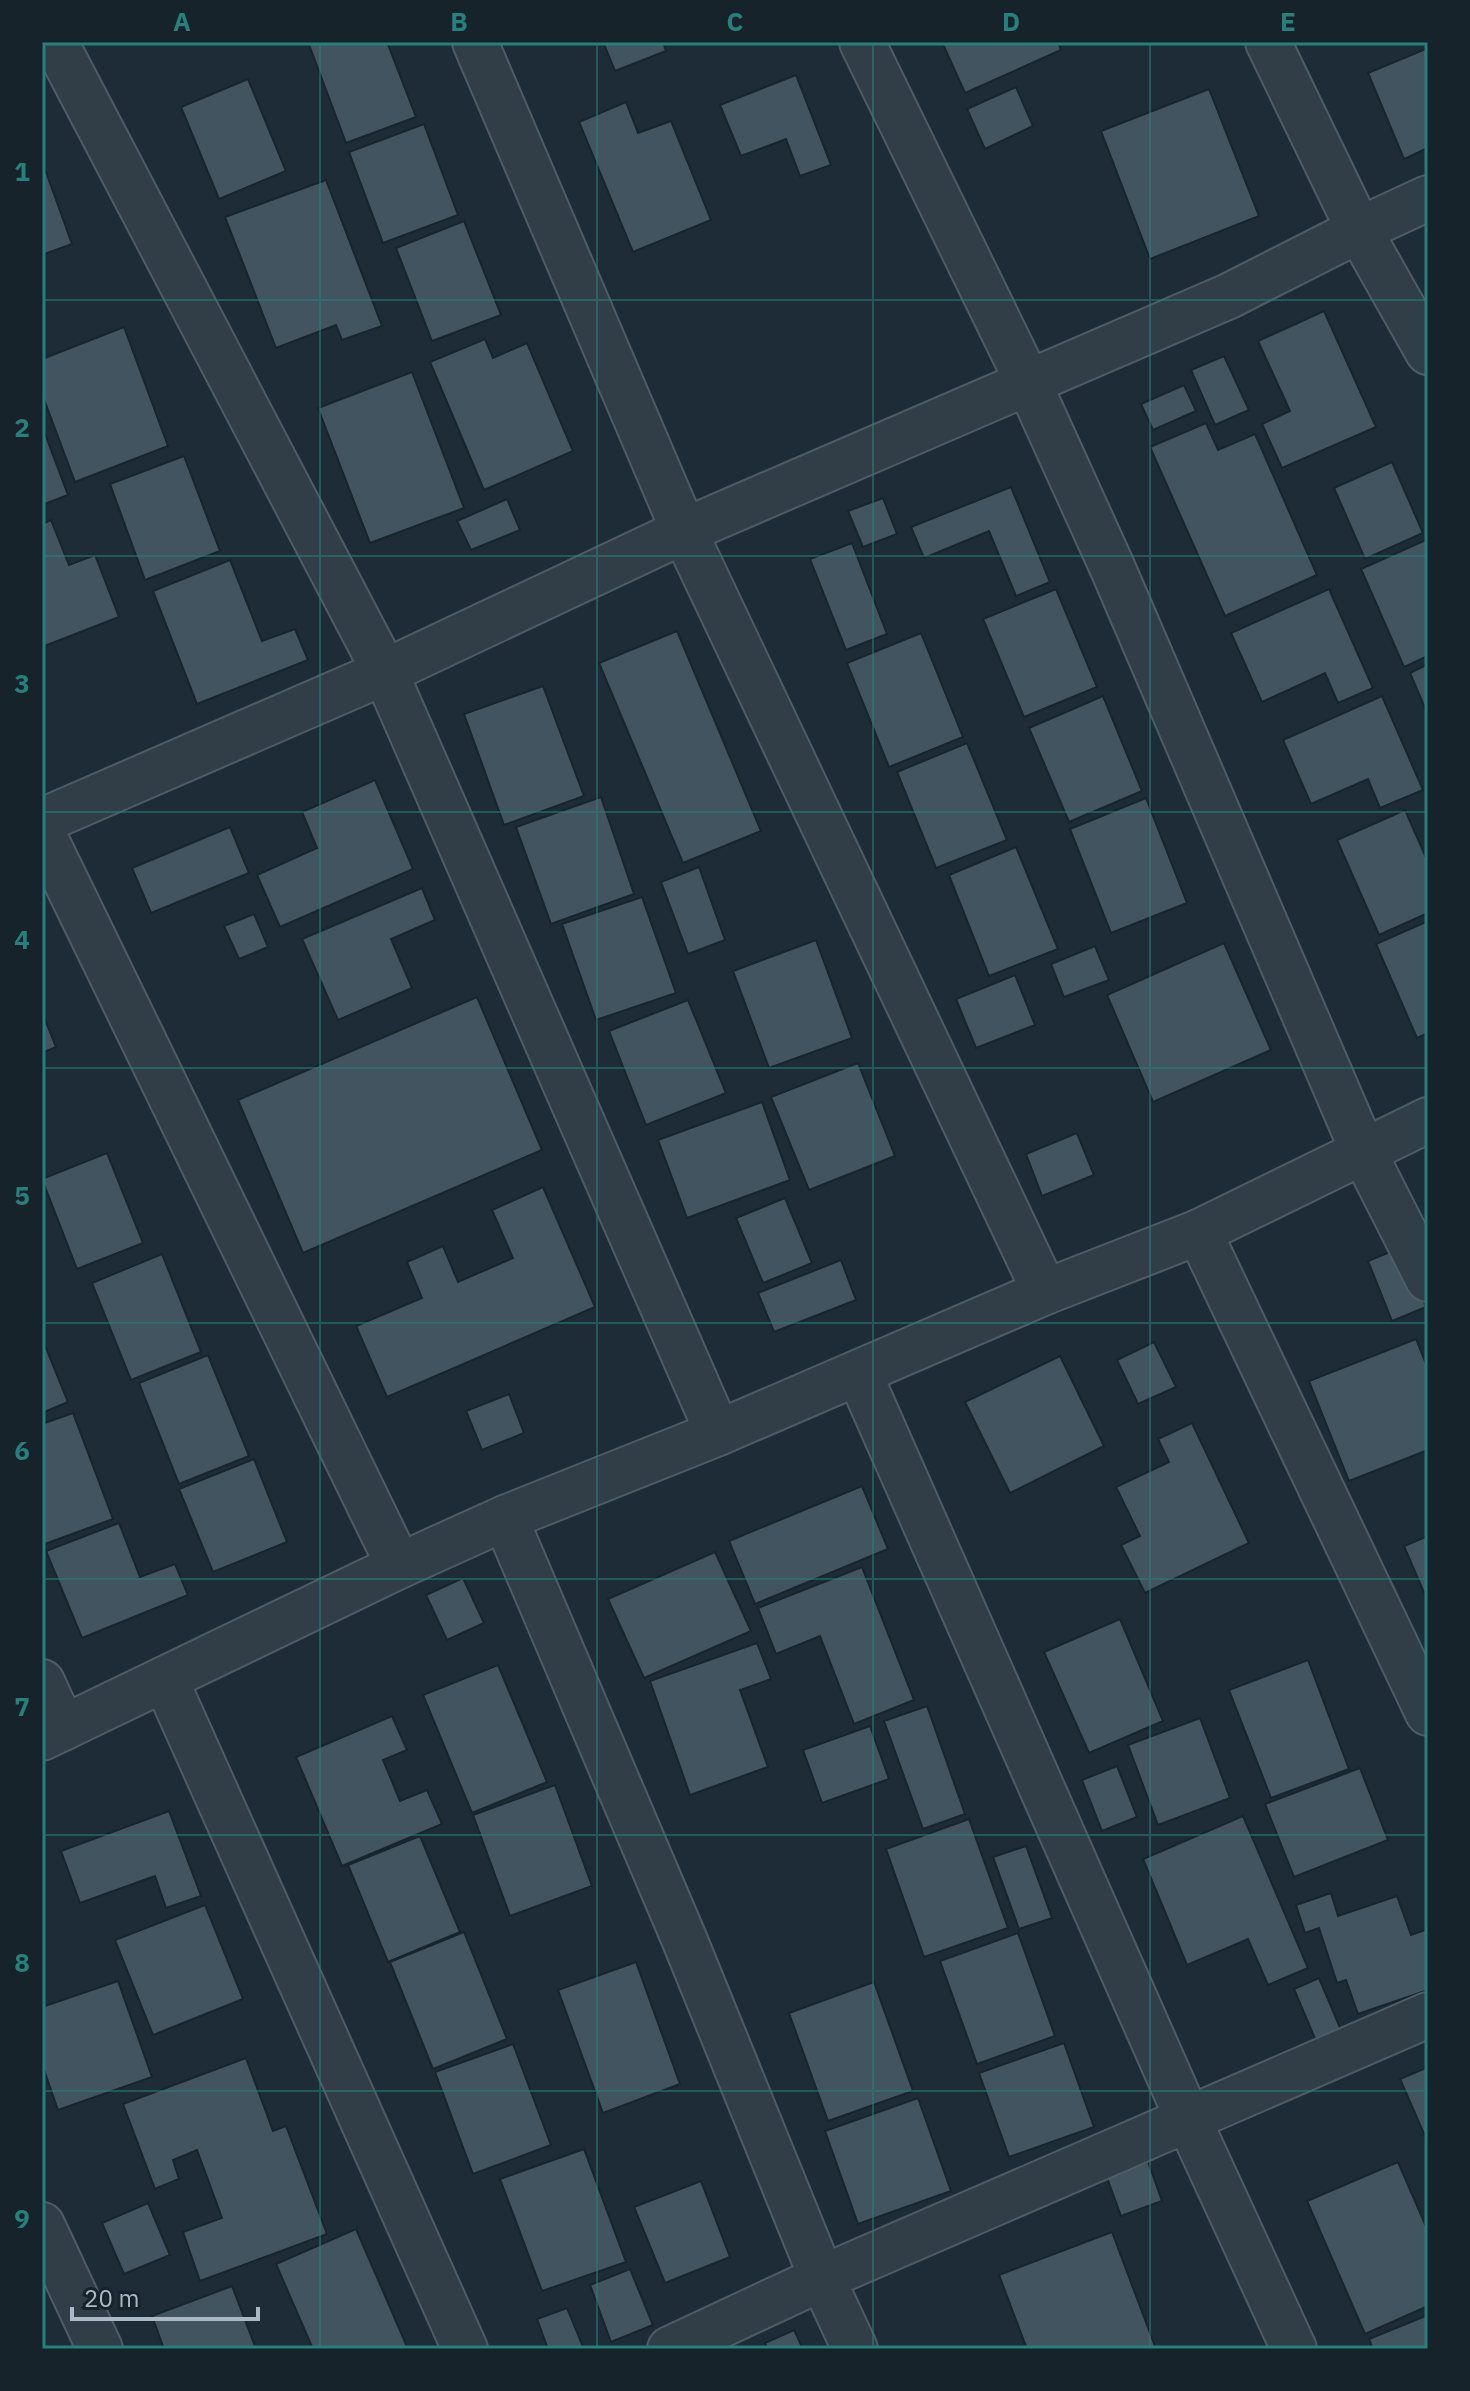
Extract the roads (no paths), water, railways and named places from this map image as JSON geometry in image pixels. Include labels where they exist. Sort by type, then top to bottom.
[{"type":"street","points":[[55,42],[385,672],[718,1433]]},
{"type":"street","points":[[475,42],[684,531],[1045,1292]]},
{"type":"street","points":[[862,42],[1028,382],[1126,598],[1363,1151],[1428,1279]]},
{"type":"street","points":[[1268,42],[1359,230],[1428,352]]},
{"type":"street","points":[[42,821],[385,672],[684,531],[1229,296],[1428,198]]},
{"type":"street","points":[[42,832],[399,1566]]},
{"type":"street","points":[[42,1682],[52,1733],[505,1518],[859,1374],[1045,1292],[1199,1232],[1428,1120]]},
{"type":"street","points":[[1199,1232],[1428,1713]]},
{"type":"street","points":[[859,1374],[1188,2119],[1294,2349]]},
{"type":"street","points":[[505,1518],[685,1941],[822,2278],[855,2349]]},
{"type":"street","points":[[165,1679],[465,2349]]},
{"type":"street","points":[[670,2349],[822,2278],[1428,2015]]},
{"type":"street","points":[[42,2225],[100,2349]]}]
